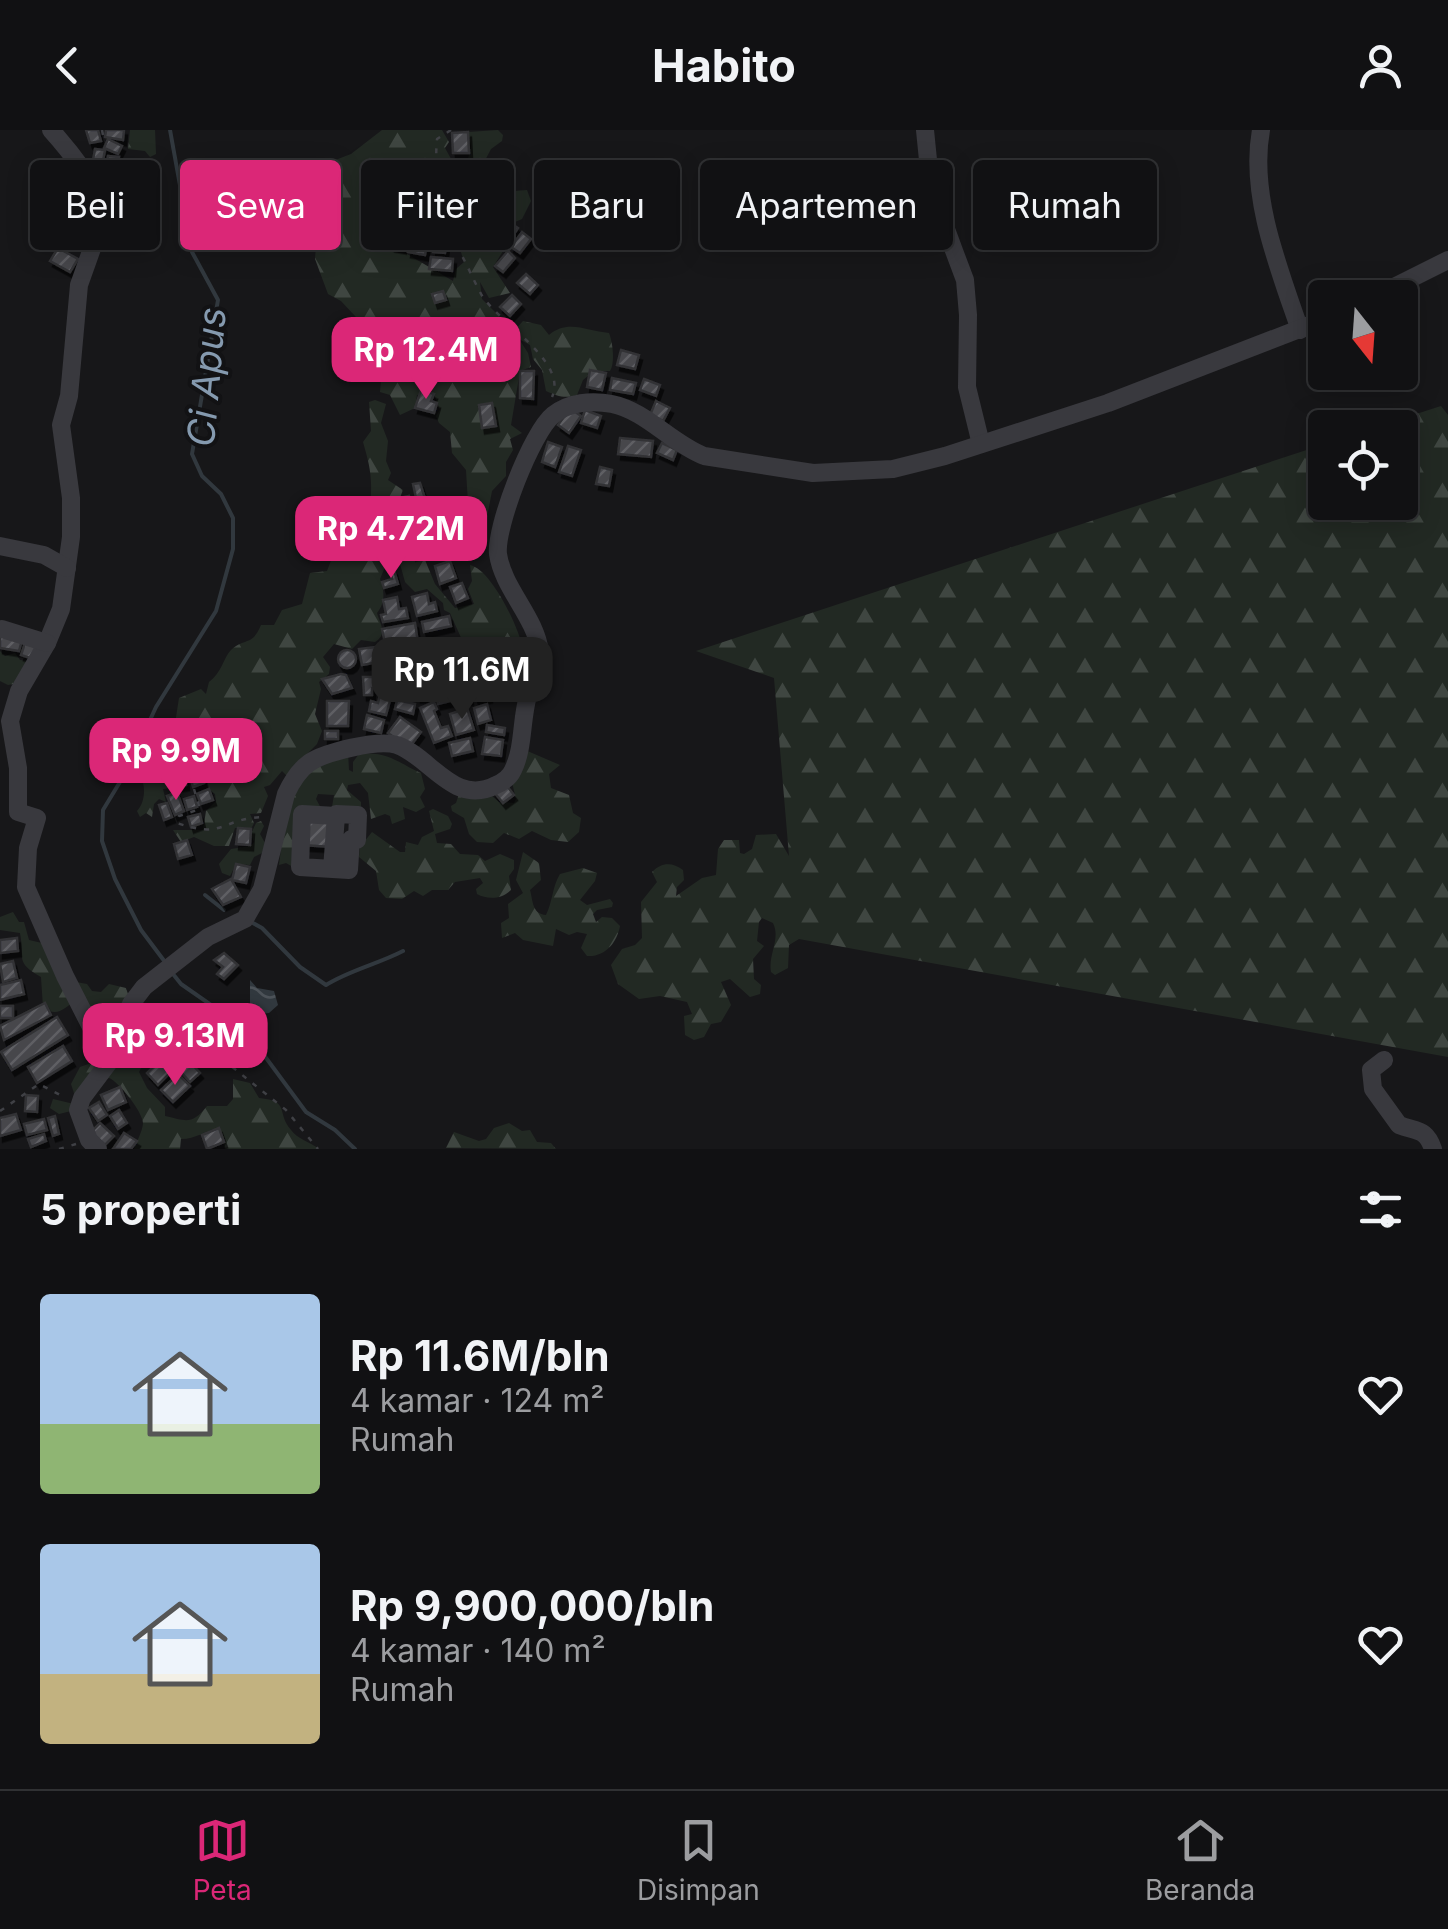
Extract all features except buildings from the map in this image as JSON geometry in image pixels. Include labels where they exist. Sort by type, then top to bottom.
[{"type":"street","points":[[50,130],[103,202],[105,212],[79,285],[70,396],[61,425],[71,498],[61,609],[20,690],[10,721],[18,768],[18,812],[37,818],[28,848],[26,887],[64,976],[92,1031],[110,1054]]},
{"type":"street","points":[[925,130],[928,160],[939,187],[938,208],[965,280],[967,387],[981,444]]},
{"type":"street","points":[[1261,130],[1257,152],[1259,180],[1278,263],[1300,330]]},
{"type":"street","points":[[1408,280],[1448,260]]},
{"type":"street","points":[[98,1149],[89,1140],[79,1106],[109,1062],[131,1004],[144,987],[208,937],[245,919],[270,864],[280,816],[293,780],[311,762],[381,743],[402,747],[453,786],[463,789],[490,788],[513,770],[540,652],[502,567],[498,539],[517,482],[540,432],[552,416],[580,404],[613,404],[628,409],[688,450],[704,456],[813,474],[894,469],[1108,403],[1308,327]]},
{"type":"street","points":[[0,546],[44,554],[67,568]]},
{"type":"street","points":[[2,629],[47,642]]},
{"type":"street","points":[[302,846],[357,840],[358,815],[330,810],[302,814],[300,867],[349,870],[340,842]]},
{"type":"street","points":[[1384,1060],[1371,1070],[1373,1088],[1399,1124],[1420,1129],[1433,1149]]},
{"type":"path","points":[[102,130],[104,140]]},
{"type":"path","points":[[450,130],[437,139],[439,226],[455,240],[474,273],[480,293],[494,312],[519,332],[548,366],[555,392],[547,405],[552,416]]},
{"type":"path","points":[[194,789],[200,809],[180,816],[177,823],[200,831],[216,831],[239,819],[280,816]]},
{"type":"path","points":[[131,1004],[231,1066],[286,1110],[318,1149]]},
{"type":"path","points":[[0,1110],[40,1084],[79,1106]]},
{"type":"green space","points":[[130,130],[155,130],[156,154],[150,157],[145,151],[128,149]]},
{"type":"green space","points":[[382,130],[442,130],[452,160],[361,160],[361,250],[407,254],[453,281],[456,269],[464,262],[460,250],[503,250],[493,267],[510,293],[489,298],[480,282],[482,299],[514,331],[523,321],[541,325],[549,335],[570,327],[609,333],[612,342],[610,371],[594,371],[583,380],[577,395],[565,397],[546,391],[542,370],[533,359],[530,345],[519,339],[531,367],[520,371],[511,425],[522,433],[510,439],[513,450],[506,462],[506,476],[492,491],[487,517],[474,524],[469,519],[466,470],[452,453],[450,432],[436,416],[440,410],[434,394],[417,395],[415,408],[400,415],[390,395],[380,392],[381,380],[391,363],[370,332],[341,301],[328,294],[315,259],[316,250],[341,250],[341,160],[335,160],[351,154]]},
{"type":"green space","points":[[498,130],[502,141],[485,160],[467,160],[471,146],[468,132]]},
{"type":"green space","points":[[527,190],[531,201],[522,219],[514,222],[514,191]]},
{"type":"green space","points":[[369,402],[386,404],[381,423],[388,441],[388,480],[403,490],[397,505],[399,517],[384,531],[390,555],[380,579],[383,596],[377,613],[382,632],[375,642],[361,640],[352,649],[334,644],[323,657],[330,667],[329,674],[319,682],[315,714],[322,731],[317,744],[303,758],[348,753],[349,770],[353,772],[353,762],[359,754],[392,759],[421,773],[425,789],[420,797],[425,807],[416,812],[403,807],[405,819],[392,824],[385,814],[371,819],[368,793],[360,783],[348,785],[347,790],[361,802],[361,811],[332,807],[334,795],[318,794],[316,799],[322,810],[293,867],[279,865],[290,779],[282,771],[264,787],[268,796],[261,813],[250,814],[254,823],[251,829],[235,828],[229,846],[214,846],[194,837],[181,842],[173,830],[203,830],[206,811],[216,801],[215,794],[209,789],[205,767],[177,764],[170,788],[163,789],[166,802],[159,799],[152,817],[146,813],[140,817],[137,811],[144,795],[143,761],[154,745],[155,731],[175,724],[179,698],[201,689],[206,694],[209,682],[231,650],[251,639],[261,625],[274,625],[282,610],[302,604],[310,573],[327,571],[332,558],[339,553],[349,560],[366,526],[371,497],[363,442],[371,431]]},
{"type":"green space","points":[[1441,406],[1448,415],[1448,1057],[799,939],[789,945],[788,968],[775,975],[771,965],[775,929],[773,923],[762,918],[757,941],[764,946],[753,959],[760,994],[750,997],[730,979],[721,982],[731,1005],[721,1022],[711,1024],[704,1037],[694,1040],[685,1035],[684,1016],[692,1014],[687,1002],[660,996],[639,999],[618,984],[611,965],[622,949],[642,938],[641,902],[657,882],[652,872],[660,866],[667,864],[683,870],[684,880],[677,887],[676,896],[702,878],[716,875],[718,849],[724,840],[739,840],[740,853],[744,854],[752,849],[756,835],[776,834],[789,856],[774,678],[696,651],[1308,450],[1308,520],[1418,520],[1418,413]]},
{"type":"green space","points":[[399,560],[425,560],[435,584],[455,608],[474,604],[468,589],[472,581],[470,565],[487,577],[521,640],[523,658],[515,680],[505,661],[475,669],[443,603],[427,589],[415,592],[405,582]]},
{"type":"green space","points":[[0,651],[5,656],[15,653],[20,660],[28,661],[19,683],[8,685],[0,681]]},
{"type":"green space","points":[[525,750],[560,765],[549,774],[551,788],[569,795],[573,813],[581,818],[579,832],[568,842],[551,840],[532,831],[519,839],[504,833],[493,843],[477,842],[469,834],[464,818],[451,806],[459,794],[492,791],[499,802],[514,803],[511,778]]},
{"type":"green space","points":[[429,811],[448,816],[452,824],[450,829],[435,834],[437,843],[451,844],[460,854],[478,855],[485,861],[500,854],[514,860],[509,876],[511,890],[499,897],[481,896],[476,889],[483,883],[480,878],[455,882],[448,890],[432,890],[423,896],[414,891],[402,899],[386,898],[379,890],[376,871],[359,857],[360,847],[372,832],[405,852],[406,842],[418,845],[422,837],[434,831]]},
{"type":"green space","points":[[261,821],[264,826],[260,834],[265,843],[262,853],[250,865],[236,864],[230,876],[222,873],[219,864],[231,849],[251,846],[251,834]]},
{"type":"green space","points":[[523,852],[539,863],[541,880],[530,890],[534,906],[541,914],[546,915],[560,874],[583,868],[597,873],[580,900],[587,905],[610,899],[613,903],[612,907],[593,914],[596,922],[602,917],[612,918],[620,926],[610,947],[587,956],[581,948],[587,934],[569,935],[556,929],[553,946],[523,940],[515,933],[502,938],[501,923],[509,918],[508,904],[523,893],[516,880]]},
{"type":"green space","points":[[13,912],[19,922],[24,922],[29,940],[46,944],[70,981],[87,984],[92,991],[101,992],[109,984],[126,988],[126,1023],[160,1039],[161,1054],[143,1064],[139,1072],[147,1088],[165,1107],[165,1116],[189,1120],[207,1106],[227,1106],[233,1099],[233,1079],[250,1083],[259,1098],[279,1105],[294,1133],[319,1149],[225,1149],[224,1142],[218,1140],[218,1128],[181,1139],[180,1149],[134,1149],[142,1119],[130,1098],[109,1078],[98,1082],[79,1109],[59,1114],[50,1108],[53,1099],[78,1105],[71,1084],[80,1067],[97,1061],[92,1040],[105,1027],[94,1009],[76,1000],[56,1012],[43,1007],[41,977],[22,959],[20,933],[0,930],[0,917]]},
{"type":"green space","points":[[184,1019],[208,1038],[199,1047],[201,1062],[190,1062],[183,1069],[178,1068],[167,1049],[175,1045],[176,1025]]},
{"type":"green space","points":[[509,1123],[522,1131],[530,1130],[537,1142],[551,1143],[556,1149],[446,1148],[454,1132],[479,1141],[486,1139],[494,1128]]},
{"type":"water","points":[[250,980],[257,988],[274,991],[278,1005],[269,1013],[260,1014],[250,1007]]},
{"type":"waterway","name":"Ci Apus","points":[[165,962],[141,930],[115,879],[102,841],[103,810],[126,772],[156,707],[216,611],[233,549],[233,518],[221,494],[202,476],[192,454],[218,300],[192,252],[170,130]]},
{"type":"waterway","points":[[205,895],[224,910]]},
{"type":"waterway","points":[[251,922],[326,985],[403,951]]},
{"type":"waterway","name":"Ci Apus","points":[[173,974],[181,984],[244,1028],[306,1112],[335,1130],[355,1149]]}]
